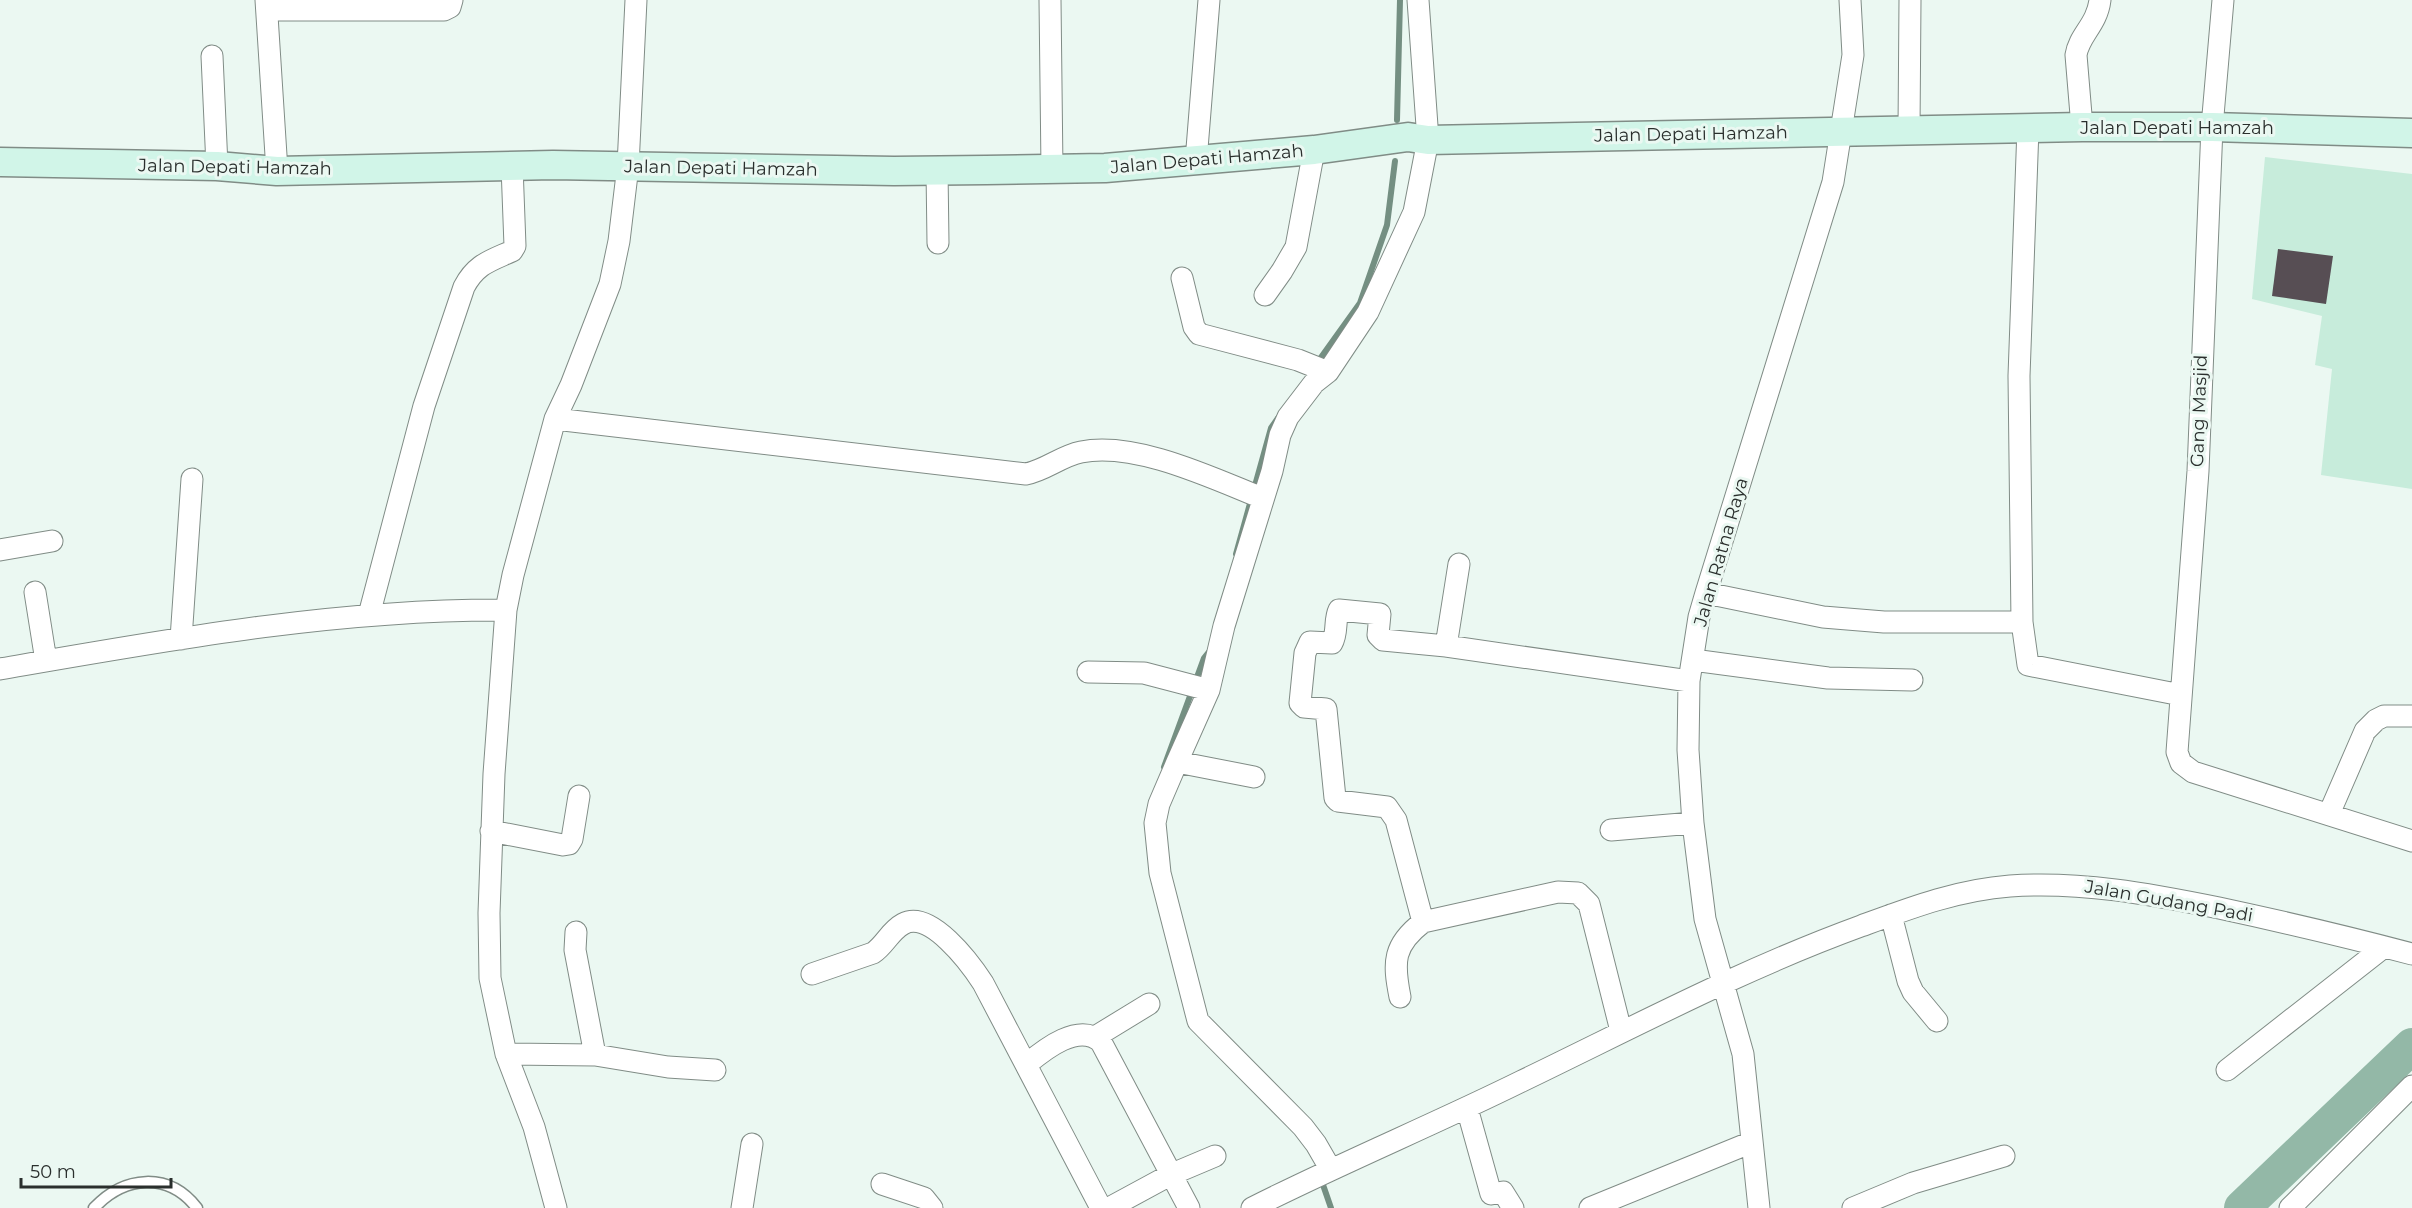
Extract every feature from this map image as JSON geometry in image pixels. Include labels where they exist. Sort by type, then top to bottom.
[{"type":"main road","name":"Jalan Depati Hamzah","points":[[0,162],[216,166],[277,171],[512,166],[1052,169],[1105,168],[1196,161],[1314,150],[1408,137],[1428,140],[2212,126],[2412,133]]},
{"type":"street","points":[[277,171],[267,5],[444,10],[450,7],[452,0]]},
{"type":"street","points":[[556,1208],[534,1127],[506,1053],[493,998],[489,967],[491,831],[506,610],[555,419],[571,385],[610,284],[619,241],[628,166],[636,0]]},
{"type":"street","points":[[1050,0],[1052,169]]},
{"type":"street","points":[[1196,161],[1209,0]]},
{"type":"street","points":[[1318,1176],[1303,1127],[1198,1021],[1160,873],[1155,823],[1160,804],[1201,705],[1203,689],[1224,626],[1259,497],[1272,471],[1280,435],[1288,417],[1314,383],[1315,366],[1368,312],[1414,212],[1428,140],[1418,0]]},
{"type":"street","name":"Jalan Ratna Raya","points":[[1759,1208],[1743,1054],[1705,919],[1693,823],[1688,750],[1689,681],[1699,617],[1833,182],[1853,55],[1850,0]]},
{"type":"street","points":[[1909,130],[1910,0]]},
{"type":"street","points":[[2082,127],[2077,48],[2092,27],[2100,0]]},
{"type":"street","name":"Gang Masjid","points":[[2223,0],[2212,126],[2198,471],[2177,752],[2181,762],[2193,772],[2412,841]]},
{"type":"street","points":[[212,56],[216,166]]},
{"type":"street","points":[[2028,128],[2019,376],[2022,622],[2028,664],[2181,695]]},
{"type":"street","points":[[1264,295],[1296,247],[1314,150]]},
{"type":"street","points":[[369,615],[424,406],[464,287],[471,273],[481,265],[512,250],[515,246],[512,166]]},
{"type":"street","points":[[937,170],[938,243]]},
{"type":"street","points":[[1182,278],[1194,327],[1199,334],[1315,366]]},
{"type":"street","points":[[555,419],[1026,474],[1037,472],[1062,457],[1083,452],[1115,450],[1148,455],[1259,497]]},
{"type":"street","points":[[181,639],[192,479]]},
{"type":"street","points":[[0,550],[52,541]]},
{"type":"street","points":[[1446,646],[1459,564]]},
{"type":"street","points":[[35,592],[46,661]]},
{"type":"street","points":[[1706,593],[1822,617],[1884,622],[2022,622]]},
{"type":"street","points":[[0,669],[181,639],[369,615],[506,610]]},
{"type":"street","points":[[1423,922],[1396,820],[1387,807],[1338,801],[1335,798],[1326,709],[1304,707],[1300,704],[1305,653],[1310,642],[1332,643],[1335,638],[1336,616],[1339,610],[1380,614],[1378,635],[1383,640],[1446,646],[1689,681]]},
{"type":"street","points":[[1693,660],[1828,678],[1912,680]]},
{"type":"street","points":[[1088,672],[1144,673],[1203,689]]},
{"type":"street","points":[[2329,814],[2366,731],[2376,720],[2384,716],[2412,716]]},
{"type":"street","points":[[1177,762],[1254,777]]},
{"type":"street","points":[[491,831],[563,845],[569,844],[572,839],[579,796]]},
{"type":"street","points":[[1611,830],[1693,823]]},
{"type":"street","name":"Jalan Gudang Padi","points":[[1252,1208],[1467,1108],[1722,982],[1816,943],[1939,898],[2010,886],[2079,885],[2168,898],[2319,929],[2412,954]]},
{"type":"street","points":[[1400,997],[1395,967],[1398,956],[1408,933],[1423,922],[1557,892],[1578,893],[1589,904],[1621,1031]]},
{"type":"street","points":[[1891,915],[1908,981],[1913,992],[1937,1021]]},
{"type":"street","points":[[812,974],[873,954],[881,948],[894,930],[905,923],[917,921],[927,924],[975,971],[1027,1064],[1101,1208]]},
{"type":"street","points":[[576,932],[575,950],[595,1055]]},
{"type":"street","points":[[2227,1070],[2384,947]]},
{"type":"street","points":[[1095,1037],[1149,1004]]},
{"type":"street","points":[[1027,1064],[1042,1051],[1059,1042],[1085,1034],[1101,1042],[1170,1175],[1190,1208]]},
{"type":"street","points":[[506,1053],[595,1055],[684,1069],[715,1070]]},
{"type":"street","points":[[2290,1208],[2412,1086]]},
{"type":"street","points":[[1467,1108],[1491,1194],[1503,1192],[1513,1208]]},
{"type":"street","points":[[1590,1208],[1752,1142]]},
{"type":"street","points":[[742,1208],[752,1144]]},
{"type":"street","points":[[1109,1208],[1170,1175],[1215,1155]]},
{"type":"street","points":[[1853,1208],[1913,1183],[2004,1156]]},
{"type":"street","points":[[882,1184],[924,1198],[932,1208]]},
{"type":"lane","points":[[94,1208],[105,1196],[120,1187],[136,1182],[153,1182],[169,1186],[184,1194],[197,1208]]},
{"type":"green space","points":[[2265,157],[2412,174],[2412,489],[2321,475],[2332,369],[2315,365],[2322,316],[2252,299]]},
{"type":"building","points":[[2278,249],[2333,256],[2326,304],[2272,296]]},
{"type":"waterway","points":[[1397,120],[1400,0]]},
{"type":"waterway","points":[[1317,363],[1360,303],[1387,225],[1395,161]]},
{"type":"waterway","points":[[1236,554],[1271,428],[1278,418]]},
{"type":"waterway","points":[[1164,767],[1204,658],[1208,653]]},
{"type":"waterway","points":[[2242,1208],[2412,1046]]},
{"type":"waterway","points":[[1321,1179],[1331,1208]]}]
